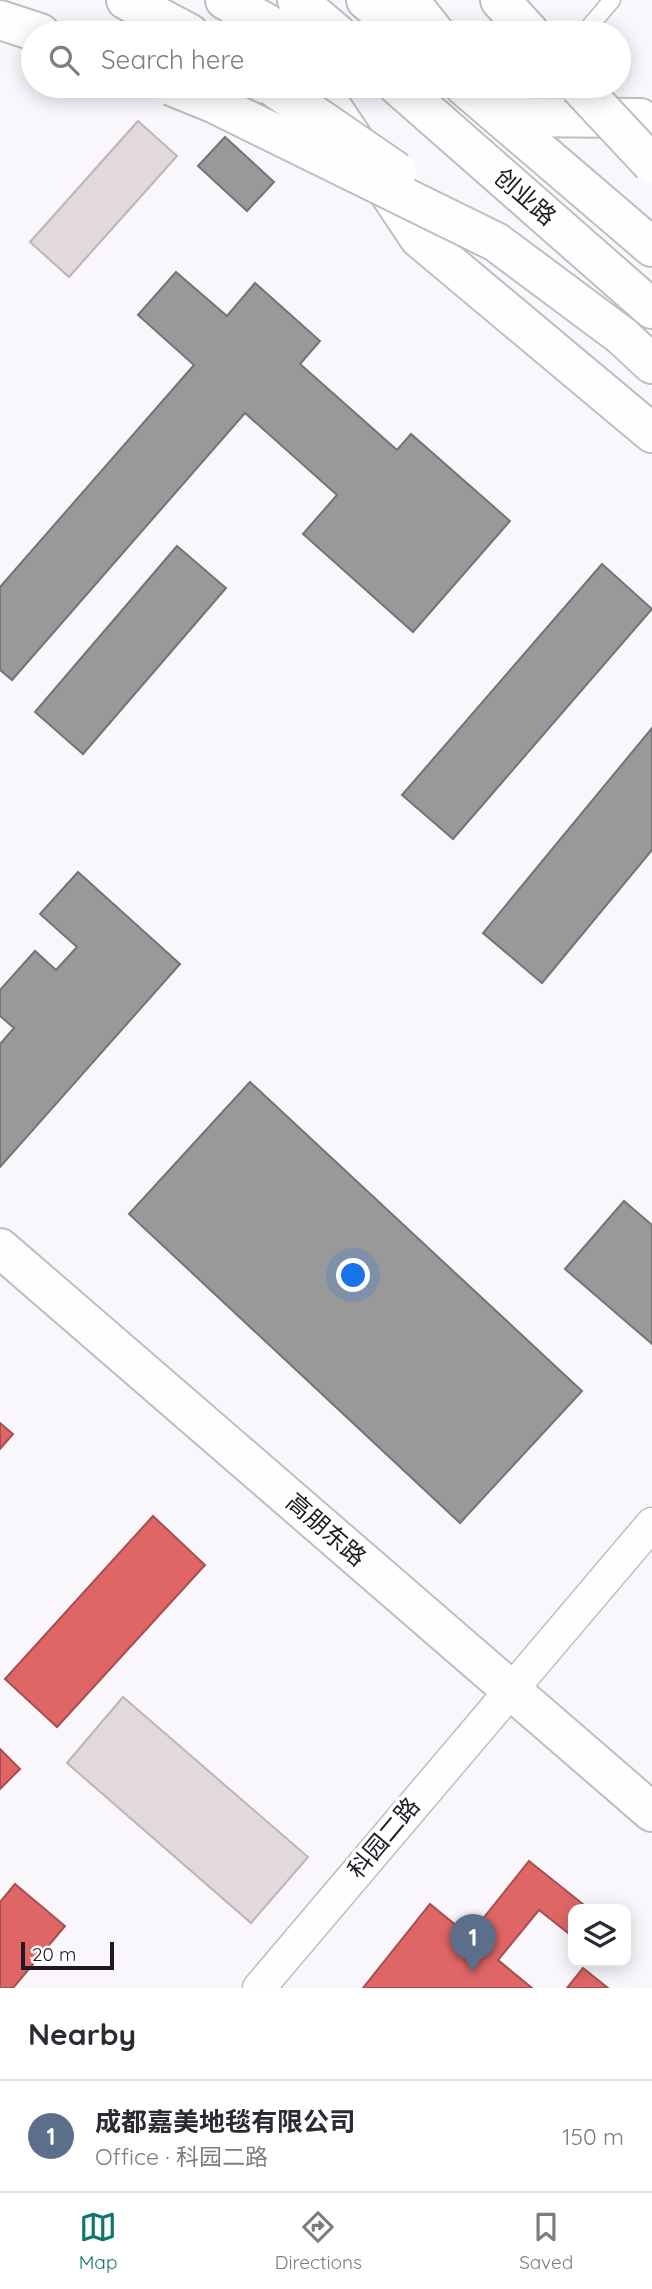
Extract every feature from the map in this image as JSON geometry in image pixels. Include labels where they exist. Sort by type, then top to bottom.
[{"type":"main road","points":[[126,0],[166,21]]},
{"type":"main road","points":[[225,0],[280,21]]},
{"type":"main road","points":[[366,0],[390,21]]},
{"type":"main road","points":[[410,0],[426,21]]},
{"type":"main road","points":[[499,0],[519,21]]},
{"type":"main road","points":[[0,20],[21,27]]},
{"type":"main road","points":[[201,98],[496,242]]},
{"type":"main road","points":[[289,98],[496,242],[622,336],[652,364]]},
{"type":"main road","points":[[326,98],[419,238],[652,433]]},
{"type":"main road","name":"创业路","points":[[412,98],[652,309]]},
{"type":"main road","name":"创业路","points":[[478,98],[652,247]]},
{"type":"main road","points":[[485,98],[500,117],[640,118],[652,129]]},
{"type":"main road","points":[[590,98],[652,164]]},
{"type":"main road","name":"高朋东路","points":[[0,1248],[652,1812]]},
{"type":"street","name":"科园二路","points":[[259,1988],[652,1524]]},
{"type":"lane","points":[[594,21],[612,0]]},
{"type":"lane","points":[[500,117],[520,98]]},
{"type":"building: Shops","points":[[0,1423],[13,1434],[0,1449]]},
{"type":"building: Shops","points":[[153,1516],[205,1565],[57,1727],[5,1679]]},
{"type":"building: Shops","points":[[0,1749],[20,1769],[0,1789]]},
{"type":"building: Shops","points":[[529,1861],[583,1904],[568,1904],[568,1933],[539,1910],[498,1960],[532,1988],[363,1988],[430,1904],[469,1936]]},
{"type":"building: Shops","points":[[15,1884],[65,1926],[13,1988],[0,1988],[0,1902]]},
{"type":"building: Shops","points":[[583,1968],[608,1988],[567,1988]]},
{"type":"building: Industry","points":[[225,137],[274,182],[247,211],[198,166]]},
{"type":"building: Industry","points":[[176,272],[227,316],[255,283],[320,341],[300,364],[397,450],[411,434],[510,521],[413,632],[303,534],[337,495],[245,413],[12,680],[0,670],[0,587],[194,365],[138,315]]},
{"type":"building: Industry","points":[[177,546],[226,588],[83,754],[35,712]]},
{"type":"building: Industry","points":[[602,564],[652,609],[453,839],[402,795]]},
{"type":"building: Industry","points":[[652,728],[652,850],[542,983],[483,933]]},
{"type":"building: Industry","points":[[78,872],[180,964],[0,1167],[0,1044],[14,1028],[0,1016],[0,990],[35,951],[56,970],[77,947],[40,914]]},
{"type":"building: Industry","points":[[250,1082],[582,1391],[460,1523],[129,1214]]},
{"type":"building: Industry","points":[[624,1201],[652,1225],[652,1344],[565,1269]]},
{"type":"building: Other","points":[[138,121],[177,156],[69,277],[30,242]]},
{"type":"building: Other","points":[[123,1697],[308,1857],[251,1923],[67,1763]]},
{"type":"place","name":"成都嘉美地毯有限公司","points":[[473,1972]]}]
